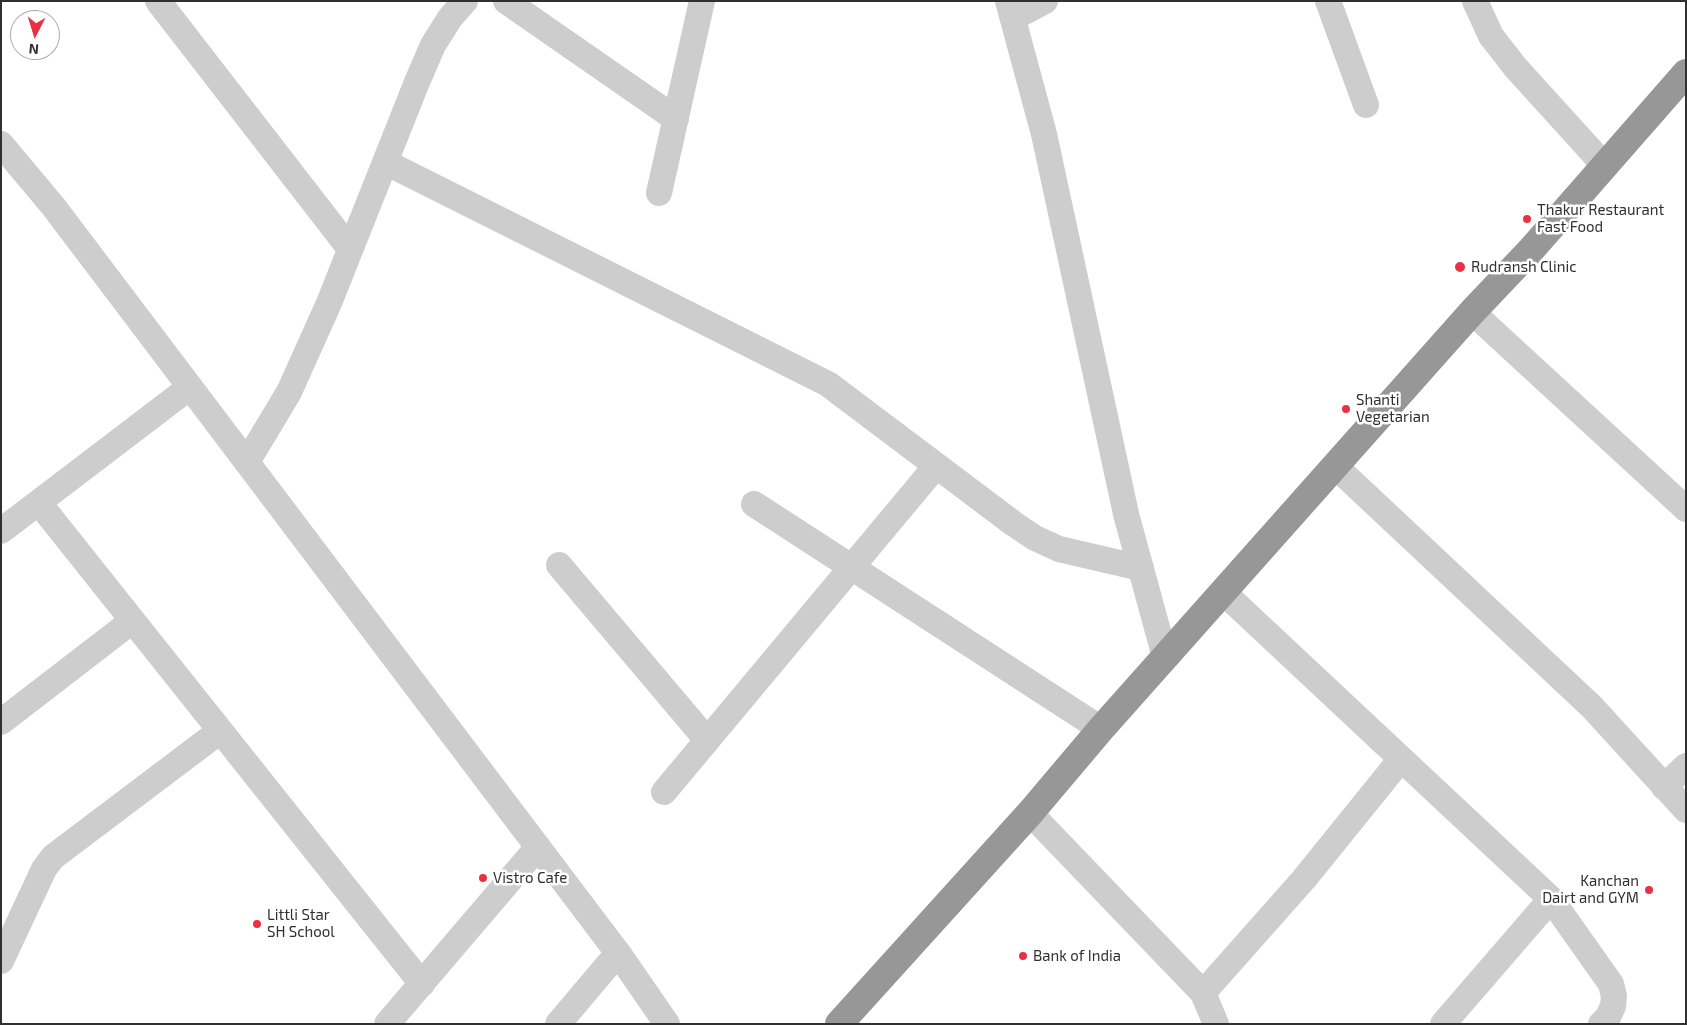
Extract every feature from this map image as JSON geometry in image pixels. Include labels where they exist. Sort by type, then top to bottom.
[{"type":"highway","points":[[839,1024],[1030,813],[1101,729],[1472,312],[1530,251],[1686,73]]},
{"type":"street","points":[[158,1],[350,249]]},
{"type":"street","points":[[247,462],[289,392],[329,303],[417,82],[434,45],[450,18],[465,1]]},
{"type":"street","points":[[506,1],[676,119]]},
{"type":"street","points":[[659,193],[702,1]]},
{"type":"street","points":[[1045,1],[1010,10],[1044,134],[1126,514],[1165,657]]},
{"type":"street","points":[[1328,1],[1366,104]]},
{"type":"street","points":[[1475,1],[1491,36],[1516,68],[1604,166]]},
{"type":"street","points":[[1,144],[53,206],[247,462],[618,953],[667,1024]]},
{"type":"street","points":[[385,162],[809,373],[828,384],[1035,538],[1059,549],[1141,568]]},
{"type":"street","points":[[1472,312],[1686,509]]},
{"type":"street","points":[[1,532],[190,387]]},
{"type":"street","points":[[664,792],[936,466]]},
{"type":"street","points":[[1335,466],[1592,707],[1686,810]]},
{"type":"street","points":[[39,503],[422,984]]},
{"type":"street","points":[[754,504],[1101,729]]},
{"type":"street","points":[[559,565],[707,740]]},
{"type":"street","points":[[1223,592],[1551,899],[1610,984],[1614,996],[1613,1006],[1608,1018],[1601,1024]]},
{"type":"street","points":[[1,722],[132,620]]},
{"type":"street","points":[[1,961],[44,869],[53,857],[220,731]]},
{"type":"street","points":[[1202,993],[1304,879],[1401,759]]},
{"type":"street","points":[[1664,787],[1686,766]]},
{"type":"street","points":[[1030,813],[1202,993],[1216,1024]]},
{"type":"street","points":[[387,1024],[538,847]]},
{"type":"street","points":[[1443,1024],[1551,899]]},
{"type":"street","points":[[558,1024],[618,953]]},
{"type":"place","name":"Thakur Restaurant Fast Food","points":[[1527,219]]},
{"type":"place","name":"Rudransh Clinic","points":[[1460,267]]},
{"type":"place","name":"Shanti Vegetarian","points":[[1346,409]]},
{"type":"place","name":"Vistro Cafe","points":[[483,878]]},
{"type":"place","name":"Kanchan Dairt and GYM","points":[[1649,890]]},
{"type":"place","name":"Littli Star SH School","points":[[257,924]]},
{"type":"place","name":"Bank of India","points":[[1023,956]]}]
